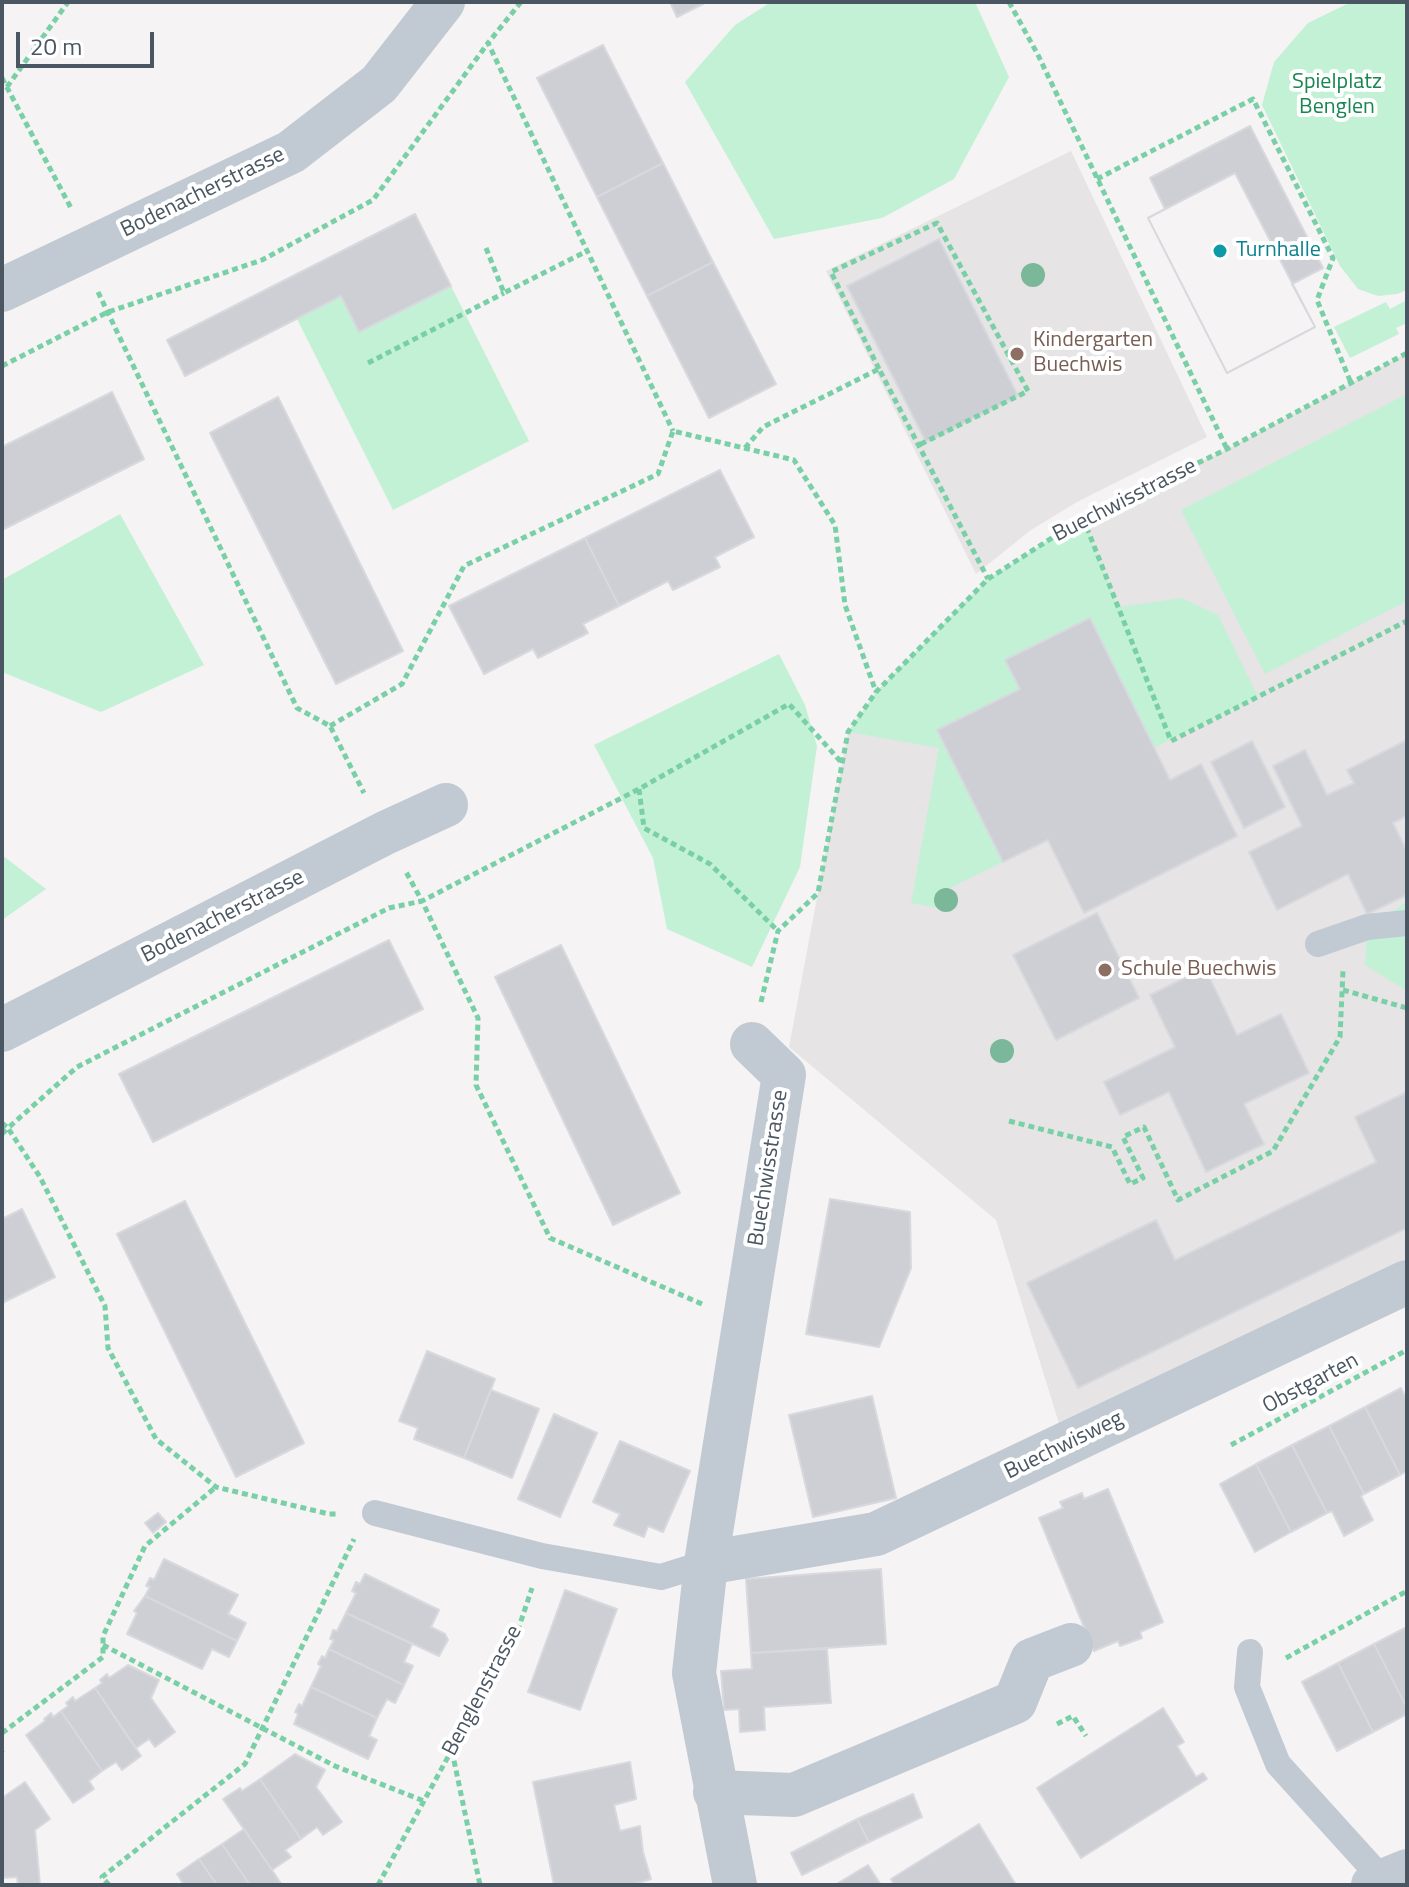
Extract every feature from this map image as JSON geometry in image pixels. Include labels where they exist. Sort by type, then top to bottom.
[{"type":"street","name":"Bodenacherstrasse","points":[[4,283],[91,247],[291,152],[379,84],[443,2]]},
{"type":"street","name":"Bodenacherstrasse","points":[[2,1030],[385,833],[446,805]]},
{"type":"street","name":"Buechwisstrasse","points":[[735,1885],[694,1673],[706,1563],[784,1075],[752,1044]]},
{"type":"street","name":"Buechwisweg","points":[[706,1563],[876,1534],[1407,1282]]},
{"type":"street","points":[[715,1792],[794,1795],[1015,1702],[1032,1660],[1071,1645]]},
{"type":"lane","points":[[1318,944],[1367,927],[1407,923]]},
{"type":"lane","points":[[370,1513],[542,1556],[661,1577],[706,1563]]},
{"type":"lane","points":[[1250,1652],[1247,1687],[1278,1764],[1388,1879]]},
{"type":"path","points":[[7,87],[68,2]]},
{"type":"path","points":[[2,366],[108,312],[262,260],[373,200],[521,2]]},
{"type":"path","points":[[1009,2],[1227,449]]},
{"type":"path","points":[[330,726],[402,684],[464,566],[658,474],[673,431],[488,43]]},
{"type":"path","points":[[2,78],[91,247],[93,281],[297,708],[330,726],[385,833]]},
{"type":"path","points":[[1097,179],[1253,99],[1333,258],[1317,300],[1351,383]]},
{"type":"path","points":[[919,445],[1028,391],[937,223],[831,272],[879,369],[988,579]]},
{"type":"path","points":[[486,248],[504,293]]},
{"type":"path","points":[[368,363],[587,251]]},
{"type":"path","name":"Buechwisstrasse","points":[[778,931],[818,893],[848,732],[876,692],[988,579],[1083,518],[1227,449],[1407,353]]},
{"type":"path","points":[[745,448],[763,427],[879,369]]},
{"type":"path","points":[[673,431],[794,460],[835,525],[845,605],[876,692]]},
{"type":"path","points":[[1083,518],[1171,741],[1407,621]]},
{"type":"path","points":[[2,1134],[77,1067],[389,908],[422,901],[639,789],[789,704],[842,763]]},
{"type":"path","points":[[639,789],[644,828],[710,864],[778,931],[752,1044]]},
{"type":"path","points":[[422,901],[478,1018],[476,1085],[550,1238],[705,1306]]},
{"type":"path","points":[[1009,1121],[1112,1147],[1130,1184],[1143,1178],[1123,1137],[1144,1127],[1178,1200],[1273,1151],[1340,1037],[1344,934]]},
{"type":"path","points":[[1343,990],[1407,1008]]},
{"type":"path","points":[[2,1123],[40,1177],[105,1306],[108,1348],[156,1439],[216,1487],[329,1514],[370,1513],[245,1764],[102,1877],[109,1885]]},
{"type":"path","name":"Obstgarten","points":[[1231,1445],[1407,1350]]},
{"type":"path","points":[[2,1733],[103,1657],[103,1636],[145,1546],[216,1487]]},
{"type":"path","name":"Benglenstrasse","points":[[378,1885],[519,1627],[542,1556]]},
{"type":"path","points":[[1266,1733],[1286,1658],[1407,1591]]},
{"type":"path","points":[[103,1645],[335,1766],[424,1801]]},
{"type":"path","points":[[452,1750],[480,1885]]},
{"type":"shaded area","name":"Kindergarten Buechwis","points":[[1071,151],[1207,437],[1077,502],[1031,530],[976,574],[826,271]]},
{"type":"shaded area","name":"Schule Buechwis","points":[[1407,353],[1407,1282],[1066,1446],[996,1220],[789,1047],[848,732],[876,692],[988,579],[1083,518],[1227,449]]},
{"type":"green space","points":[[771,2],[975,2],[1009,77],[954,179],[882,218],[774,239],[685,82],[735,25]]},
{"type":"green space","name":"Spielplatz Benglen","points":[[1351,2],[1407,2],[1407,290],[1397,294],[1378,296],[1358,289],[1340,266],[1262,105],[1274,62],[1308,23]]},
{"type":"green space","points":[[451,286],[529,441],[393,510],[297,319],[341,296],[360,332]]},
{"type":"green space","points":[[1407,300],[1407,323],[1396,328],[1399,334],[1350,358],[1334,327],[1386,302],[1390,309]]},
{"type":"green space","points":[[1407,394],[1407,601],[1265,674],[1181,510]]},
{"type":"green space","points":[[120,514],[204,665],[101,712],[2,672],[2,580]]},
{"type":"green space","points":[[1083,518],[1118,607],[1182,598],[1218,615],[1258,697],[1154,748],[1090,618],[1006,659],[1020,689],[937,730],[1003,862],[948,889],[944,909],[911,903],[939,748],[848,732],[876,692],[988,579]]},
{"type":"green space","points":[[779,654],[805,705],[817,746],[800,867],[752,967],[667,929],[653,858],[594,745]]},
{"type":"green space","points":[[2,855],[46,889],[2,920]]},
{"type":"green space","points":[[1407,902],[1407,991],[1365,965],[1367,927]]},
{"type":"building","points":[[670,2],[702,2],[703,4],[677,17]]},
{"type":"building","points":[[603,45],[663,163],[597,197],[537,78]]},
{"type":"building","name":"Turnhalle","points":[[1250,126],[1323,268],[1292,284],[1315,327],[1227,373],[1148,218],[1165,209],[1150,178]]},
{"type":"building","points":[[663,163],[713,262],[647,296],[597,197]]},
{"type":"building","name":"Turnhalle","points":[[1235,173],[1315,327],[1227,373],[1148,218]]},
{"type":"building","points":[[415,214],[451,286],[359,332],[341,296],[185,376],[167,340]]},
{"type":"building","name":"Kindergarten Buechwis","points":[[939,239],[1018,396],[926,442],[847,286]]},
{"type":"building","points":[[713,262],[776,384],[709,418],[647,296]]},
{"type":"building","points":[[112,392],[144,459],[2,530],[2,447]]},
{"type":"building","points":[[278,397],[403,651],[336,684],[210,433]]},
{"type":"building","points":[[720,470],[754,537],[715,557],[720,567],[673,590],[668,581],[619,606],[585,538]]},
{"type":"building","points":[[585,538],[619,606],[583,624],[588,633],[538,658],[533,649],[484,674],[449,606]]},
{"type":"building","points":[[1090,618],[1170,780],[1201,764],[1237,836],[1084,913],[1048,840],[1003,862],[937,730],[1020,689],[1005,660]]},
{"type":"building","points":[[1252,741],[1285,807],[1244,828],[1211,762]]},
{"type":"building","points":[[1405,741],[1407,816],[1393,823],[1407,851],[1407,895],[1367,914],[1348,874],[1277,910],[1249,852],[1302,826],[1273,766],[1305,750],[1327,795],[1354,783],[1347,770]]},
{"type":"building","points":[[1097,913],[1139,998],[1056,1040],[1013,955]]},
{"type":"building","points":[[389,940],[423,1009],[153,1142],[119,1074]]},
{"type":"building","points":[[561,945],[680,1193],[613,1225],[495,977]]},
{"type":"building","points":[[1205,968],[1237,1035],[1281,1014],[1309,1073],[1244,1104],[1264,1144],[1206,1172],[1169,1092],[1120,1115],[1104,1082],[1175,1047],[1150,995]]},
{"type":"building","points":[[1407,1092],[1407,1228],[1078,1388],[1027,1283],[1156,1220],[1175,1260],[1376,1162],[1355,1117]]},
{"type":"building","points":[[830,1199],[910,1212],[911,1268],[879,1347],[806,1334]]},
{"type":"building","points":[[185,1201],[304,1443],[236,1477],[117,1234]]},
{"type":"building","points":[[22,1209],[55,1277],[2,1303],[2,1219]]},
{"type":"building","points":[[427,1351],[495,1379],[464,1458],[414,1439],[418,1428],[399,1421]]},
{"type":"building","points":[[1401,1388],[1407,1400],[1407,1471],[1400,1475],[1365,1407]]},
{"type":"building","points":[[491,1390],[539,1409],[512,1478],[464,1458]]},
{"type":"building","points":[[872,1396],[896,1498],[813,1517],[789,1415]]},
{"type":"building","points":[[1365,1407],[1400,1475],[1364,1494],[1329,1426]]},
{"type":"building","points":[[554,1414],[597,1433],[560,1517],[518,1499]]},
{"type":"building","points":[[1329,1426],[1364,1494],[1361,1496],[1373,1520],[1344,1536],[1332,1511],[1327,1513],[1292,1445]]},
{"type":"building","points":[[620,1441],[690,1471],[663,1532],[648,1526],[644,1537],[614,1525],[620,1514],[593,1502]]},
{"type":"building","points":[[1292,1445],[1327,1513],[1291,1532],[1256,1464]]},
{"type":"building","points":[[1256,1464],[1291,1532],[1255,1552],[1220,1484]]},
{"type":"building","points":[[1108,1489],[1163,1622],[1140,1632],[1142,1638],[1120,1646],[1118,1641],[1094,1651],[1039,1518],[1063,1508],[1060,1502],[1082,1493],[1084,1499]]},
{"type":"building","points":[[158,1513],[166,1522],[153,1533],[145,1523]]},
{"type":"building","points":[[164,1559],[238,1595],[228,1614],[246,1623],[237,1641],[145,1596],[150,1587],[146,1586],[150,1578],[154,1580]]},
{"type":"building","points":[[881,1569],[886,1644],[751,1653],[746,1579]]},
{"type":"building","points":[[365,1574],[439,1610],[431,1627],[445,1634],[448,1640],[439,1656],[346,1613],[356,1593],[352,1591],[356,1582],[360,1584]]},
{"type":"building","points":[[565,1590],[617,1609],[580,1710],[528,1692]]},
{"type":"building","points":[[145,1596],[237,1641],[229,1657],[212,1649],[202,1669],[127,1634],[137,1613],[134,1611]]},
{"type":"building","points":[[346,1613],[412,1644],[404,1662],[413,1666],[404,1685],[329,1649],[334,1640],[330,1639],[333,1630],[337,1631]]},
{"type":"building","points":[[1407,1627],[1407,1708],[1374,1644]]},
{"type":"building","points":[[1374,1644],[1407,1708],[1407,1714],[1373,1732],[1338,1663]]},
{"type":"building","points":[[329,1649],[404,1685],[395,1703],[387,1699],[377,1718],[311,1687],[321,1666],[318,1664]]},
{"type":"building","points":[[827,1649],[831,1703],[764,1707],[765,1730],[740,1732],[739,1709],[724,1710],[721,1671],[752,1669],[751,1653]]},
{"type":"building","points":[[1338,1663],[1373,1732],[1337,1751],[1302,1682]]},
{"type":"building","points":[[128,1665],[159,1680],[151,1698],[175,1732],[155,1747],[149,1739],[136,1748],[95,1688],[107,1674],[109,1678]]},
{"type":"building","points":[[311,1687],[377,1718],[369,1736],[377,1740],[368,1759],[294,1724],[298,1714],[295,1712],[299,1704],[302,1706]]},
{"type":"building","points":[[95,1688],[141,1756],[122,1770],[116,1762],[102,1771],[61,1711],[73,1697],[75,1701]]},
{"type":"building","points":[[1163,1708],[1184,1742],[1177,1746],[1196,1777],[1203,1773],[1207,1779],[1081,1858],[1037,1788]]},
{"type":"building","points":[[61,1711],[102,1771],[89,1781],[94,1789],[73,1803],[26,1735],[51,1713],[53,1717]]},
{"type":"building","points":[[295,1754],[325,1770],[316,1787],[342,1822],[323,1835],[317,1827],[301,1839],[260,1779]]},
{"type":"building","points":[[630,1762],[636,1799],[614,1805],[620,1831],[640,1826],[651,1879],[631,1885],[554,1885],[533,1782]]},
{"type":"building","points":[[260,1779],[301,1839],[285,1850],[291,1857],[272,1870],[223,1799]]},
{"type":"building","points":[[25,1782],[50,1819],[35,1830],[40,1885],[18,1885],[17,1877],[2,1878],[2,1798]]},
{"type":"building","points":[[913,1794],[922,1817],[869,1842],[857,1819]]},
{"type":"building","points":[[857,1819],[869,1842],[802,1875],[791,1853]]},
{"type":"building","points":[[979,1824],[1016,1885],[894,1885],[891,1879]]},
{"type":"building","points":[[244,1829],[282,1885],[250,1885],[222,1844]]},
{"type":"building","points":[[222,1844],[250,1885],[217,1885],[199,1859]]},
{"type":"building","points":[[199,1859],[217,1885],[184,1885],[177,1874]]},
{"type":"building","points":[[868,1865],[881,1885],[835,1885]]},
{"type":"place","name":"Turnhalle","points":[[1220,251]]},
{"type":"place","name":"Kindergarten Buechwis","points":[[1017,354]]},
{"type":"place","name":"Schule Buechwis","points":[[1105,970]]}]
